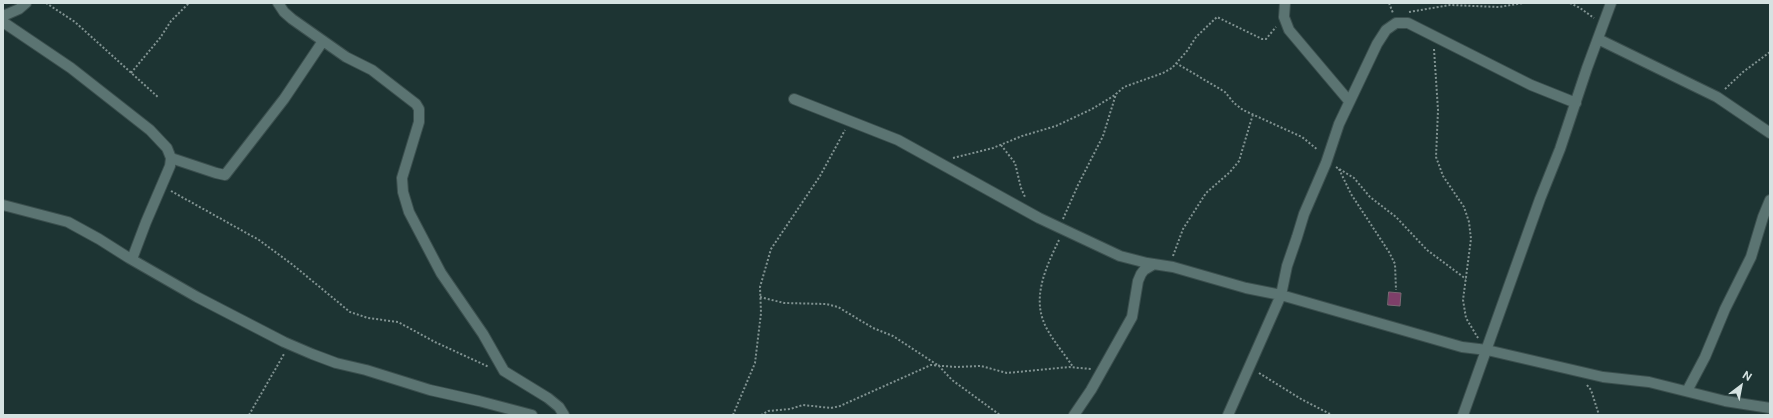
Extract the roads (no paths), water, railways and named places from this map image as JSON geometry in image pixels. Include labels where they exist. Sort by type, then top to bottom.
[{"type":"street","points":[[3,16],[19,9],[26,3]]},
{"type":"street","points":[[278,3],[287,15],[346,57],[372,70],[418,106],[419,122],[402,178],[403,192],[409,212],[441,273],[483,334],[504,371],[548,398],[559,407],[564,415]]},
{"type":"street","points":[[1285,3],[1284,17],[1289,30],[1349,101]]},
{"type":"street","points":[[1463,415],[1540,199],[1560,149],[1611,3]]},
{"type":"street","points":[[3,22],[71,68],[150,130],[167,148],[171,158],[170,166],[132,260]]},
{"type":"street","points":[[1228,415],[1281,295],[1287,266],[1296,237],[1328,159],[1339,124],[1377,44],[1391,25],[1396,23],[1408,23],[1531,85],[1576,103]]},
{"type":"street","points":[[1598,39],[1717,97],[1770,133]]},
{"type":"street","points":[[171,158],[216,173],[225,174],[284,99],[323,41]]},
{"type":"street","points":[[794,99],[887,135],[1035,215],[1120,256],[1170,266],[1246,288],[1281,295],[1462,347],[1487,350],[1602,377],[1649,382],[1725,401],[1770,408]]},
{"type":"street","points":[[1687,391],[1705,357],[1725,309],[1751,257],[1763,217],[1770,200]]},
{"type":"street","points":[[3,205],[68,222],[99,238],[132,260],[197,297],[290,344],[336,363],[366,370],[430,390],[532,415]]},
{"type":"street","points":[[1074,415],[1102,371],[1132,317],[1138,281],[1141,274],[1144,270],[1154,264]]},
{"type":"street","points":[[1761,415],[1770,413]]}]
